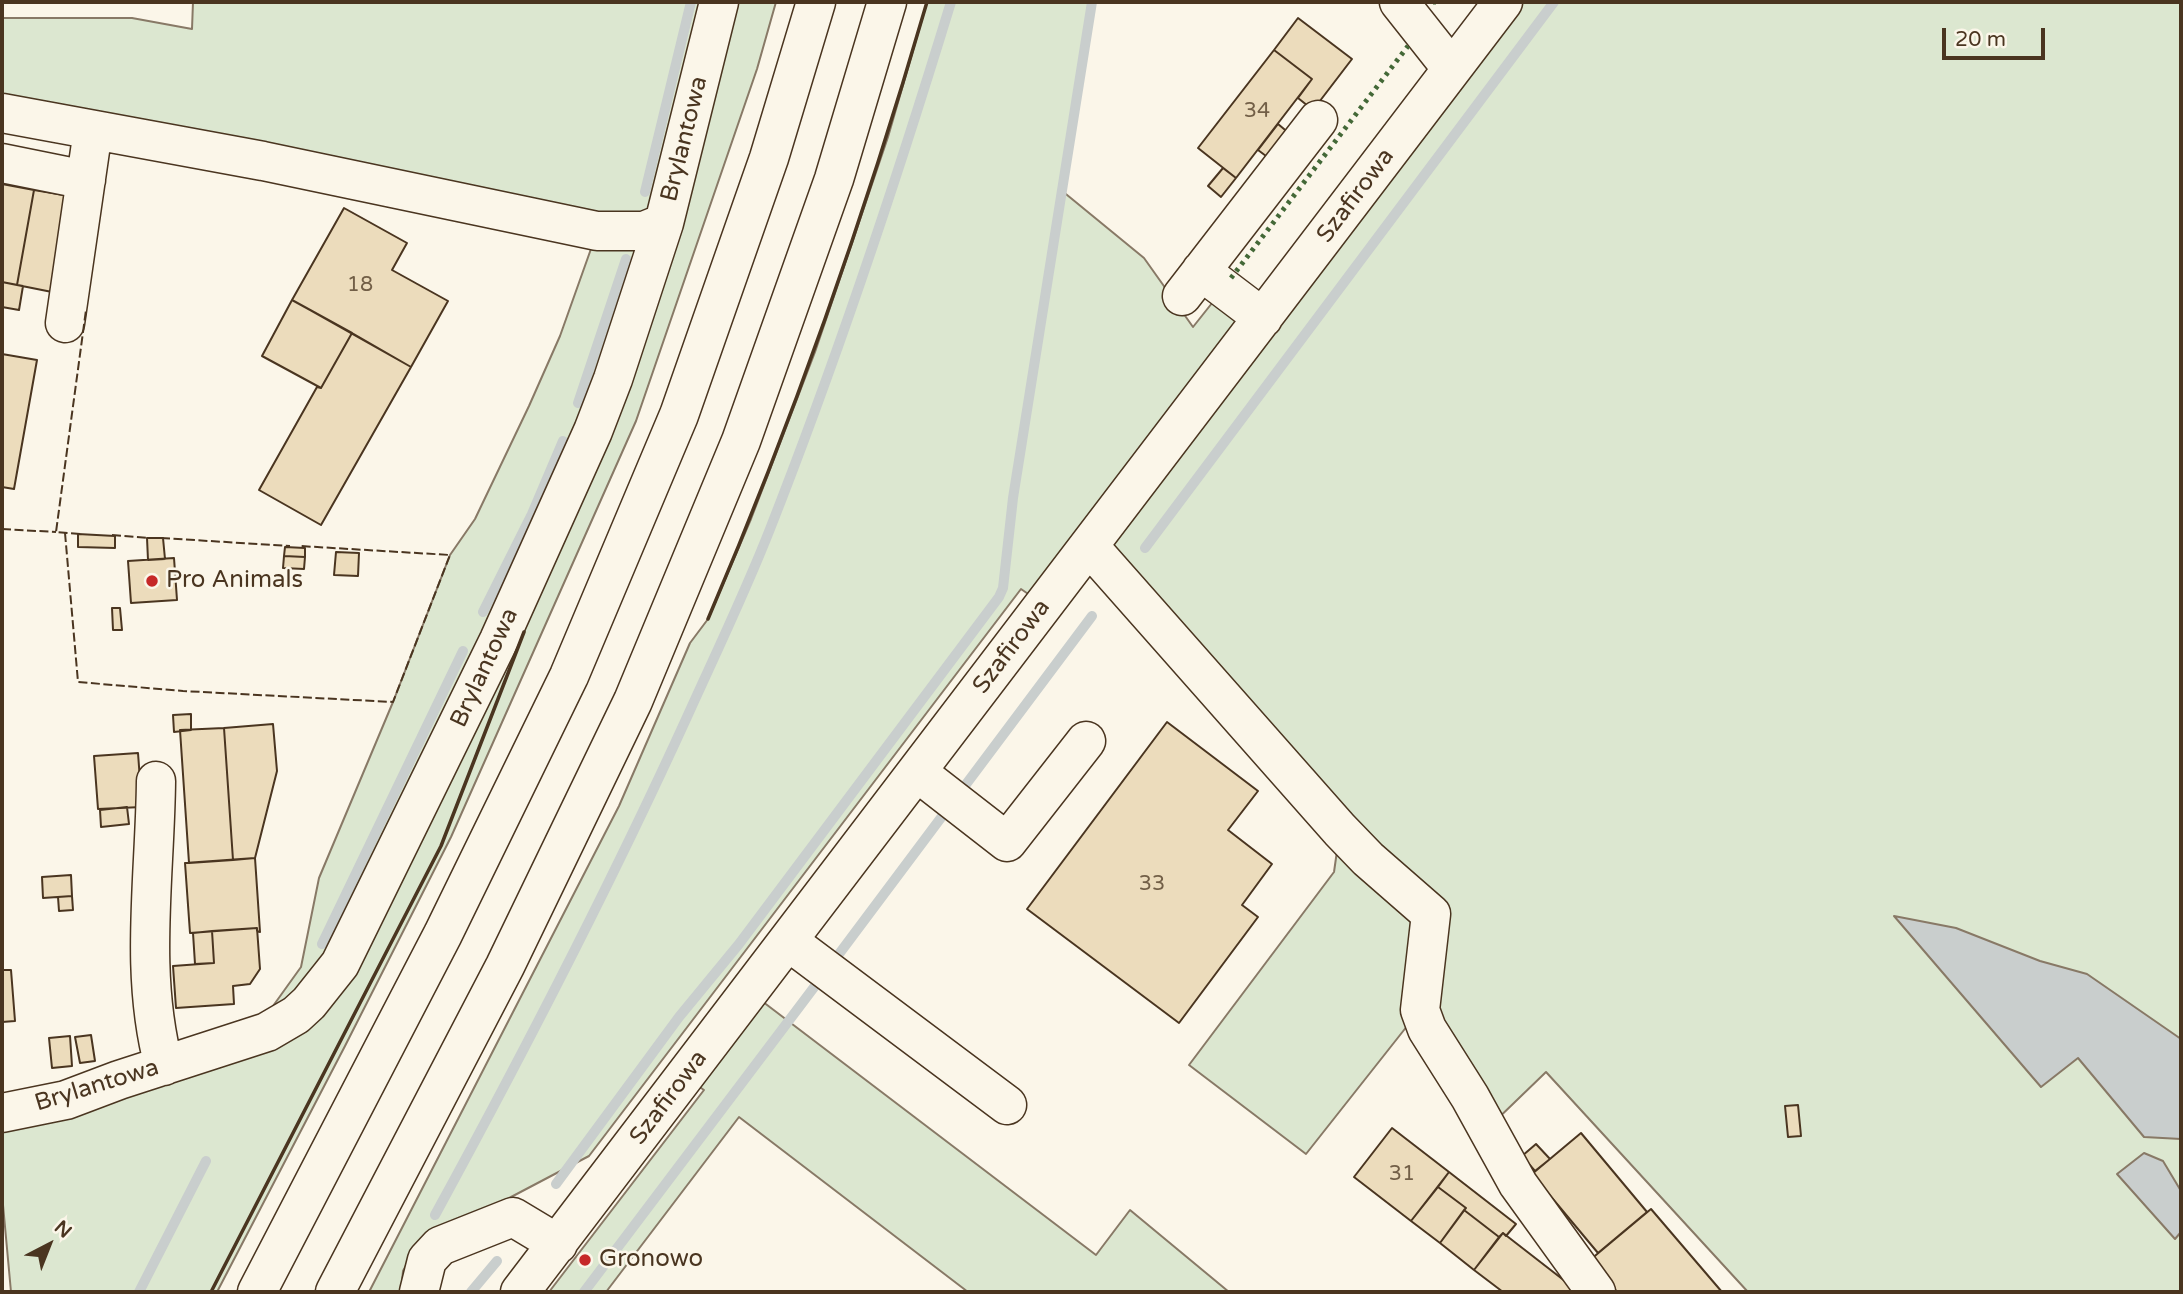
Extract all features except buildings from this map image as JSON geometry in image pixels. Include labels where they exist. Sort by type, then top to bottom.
[{"type":"main road","name":"Brylantowa","points":[[2,1113],[65,1100],[251,1039],[280,1024],[309,1003],[340,964],[499,640],[571,483],[613,379],[664,223],[719,2]]},
{"type":"main road","points":[[257,1292],[443,934],[569,676],[679,415],[769,158],[816,2]]},
{"type":"main road","points":[[335,1292],[505,966],[633,701],[741,442],[834,178],[887,2]]},
{"type":"main road","points":[[1399,2],[1452,69]]},
{"type":"main road","name":"Szafirowa","points":[[520,1292],[1503,2]]},
{"type":"main road","points":[[2,113],[262,161],[597,231],[644,231],[664,223]]},
{"type":"main road","points":[[1263,318],[1191,284],[1318,120]]},
{"type":"main road","points":[[65,323],[93,130]]},
{"type":"main road","points":[[2,163],[86,180]]},
{"type":"main road","points":[[1089,546],[1340,830],[1431,915],[1420,1010],[1427,1029],[1470,1097],[1518,1184],[1596,1292]]},
{"type":"main road","points":[[917,772],[1007,842],[1086,741]]},
{"type":"main road","points":[[156,781],[149,962],[155,1029],[164,1066]]},
{"type":"main road","points":[[788,941],[1007,1105]]},
{"type":"main road","points":[[419,1292],[427,1259],[440,1246],[513,1217],[558,1244]]},
{"type":"green space","points":[[193,2],[776,2],[757,69],[636,421],[451,837],[217,1292],[11,1292],[2,1194],[2,1113],[280,1024],[273,1006],[301,967],[319,878],[393,702],[450,555],[475,519],[529,406],[560,336],[597,232],[2,113],[2,18],[132,18],[192,29]]},
{"type":"green space","points":[[927,2],[1092,2],[1061,190],[1144,258],[1193,327],[1220,293],[1259,323],[1503,2],[2181,2],[2181,1292],[1748,1292],[1546,1072],[1488,1128],[1419,1011],[1306,1154],[1189,1065],[1334,872],[1340,830],[1089,546],[1044,605],[1021,589],[589,1156],[416,1247],[403,1271],[401,1292],[369,1292],[619,806],[690,643],[708,619],[751,519],[815,352],[888,137]]},
{"type":"green space","points":[[750,992],[1096,1255],[1130,1210],[1229,1292],[968,1292],[739,1117],[606,1292],[549,1292],[704,1090],[685,1077]]},
{"type":"shaded area","points":[[1894,916],[1956,928],[2040,961],[2087,974],[2181,1039],[2181,1139],[2144,1137],[2078,1058],[2041,1087]]},
{"type":"shaded area","points":[[2144,1153],[2163,1161],[2181,1191],[2181,1232],[2175,1239],[2117,1174]]},
{"type":"waterway","points":[[645,192],[691,2]]},
{"type":"waterway","points":[[435,1215],[597,906],[658,780],[750,577],[843,333],[951,2]]},
{"type":"waterway","points":[[556,1184],[679,1017],[739,944],[999,597],[1003,588],[1013,498],[1092,2]]},
{"type":"waterway","points":[[1145,548],[1554,2]]},
{"type":"waterway","points":[[578,403],[626,259]]},
{"type":"waterway","points":[[483,612],[532,514],[563,441]]},
{"type":"waterway","points":[[836,958],[1092,616]]},
{"type":"waterway","points":[[322,944],[463,651]]},
{"type":"waterway","points":[[584,1292],[815,986]]},
{"type":"waterway","points":[[139,1292],[206,1161]]},
{"type":"waterway","points":[[471,1292],[497,1261]]},
{"type":"hedge","points":[[1231,278],[1408,46]]},
{"type":"fence","points":[[80,534],[56,532],[86,310]]},
{"type":"fence","points":[[2,529],[56,532]]},
{"type":"fence","points":[[65,533],[78,682],[183,691],[393,702],[450,555],[300,546]]},
{"type":"fence","points":[[112,535],[150,538]]},
{"type":"fence","points":[[161,538],[290,546]]},
{"type":"wall","points":[[708,619],[770,467],[827,314],[854,237],[927,2]]},
{"type":"wall","points":[[211,1292],[441,846],[524,632]]},
{"type":"place","name":"Pro Animals","points":[[152,581]]},
{"type":"place","name":"Gronowo","points":[[585,1260]]}]
